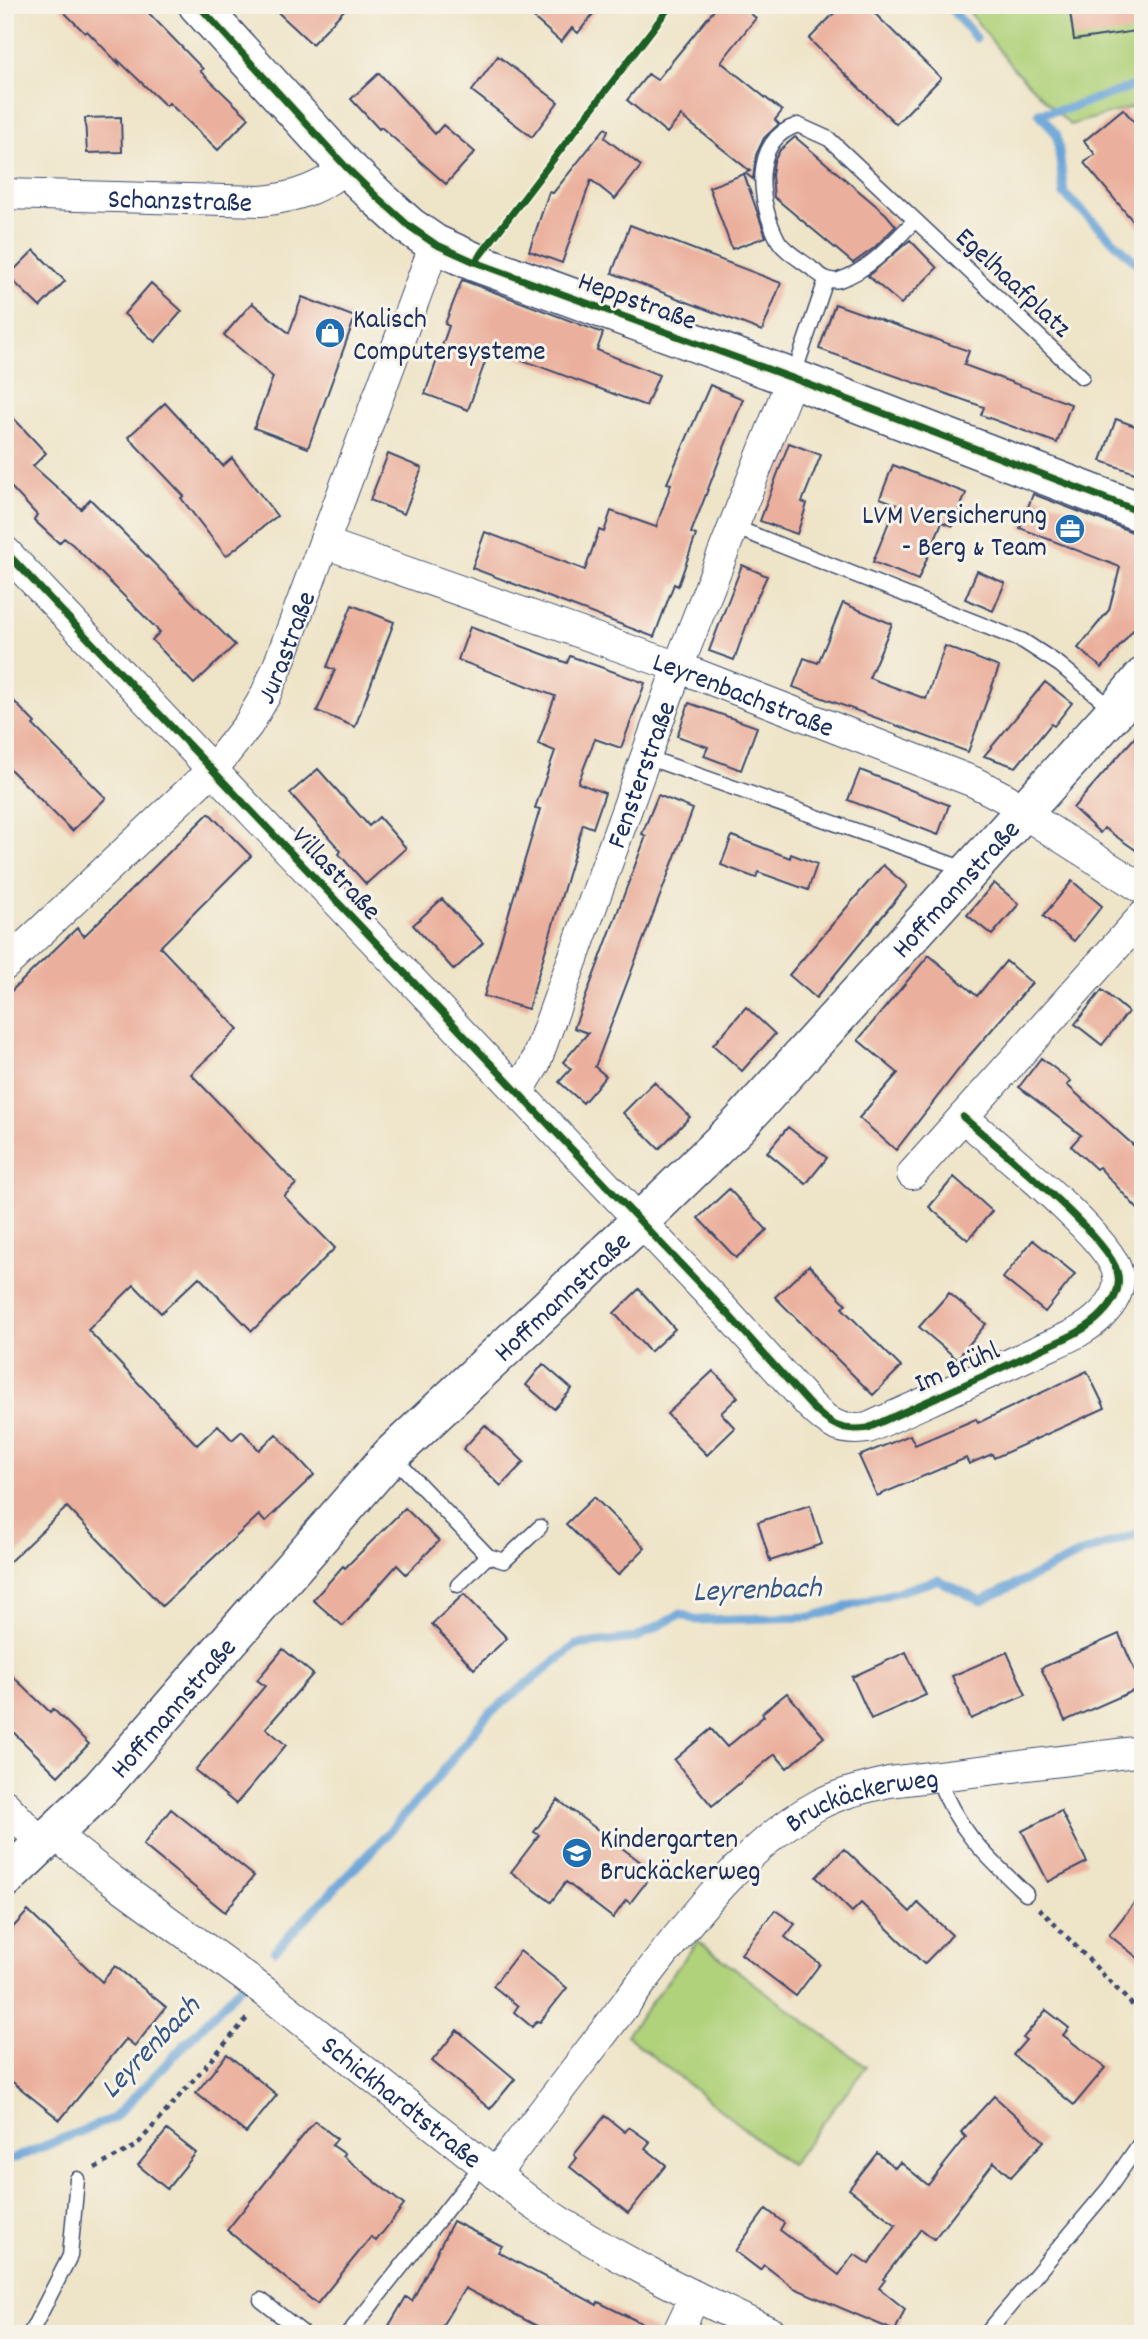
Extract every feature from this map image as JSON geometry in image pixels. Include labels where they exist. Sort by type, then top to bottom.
[{"type":"street","name":"Heppstraße","points":[[198,5],[346,167],[409,226],[435,244],[488,267],[792,378],[1143,513]]},
{"type":"street","name":"Schanzstraße","points":[[5,194],[261,201],[295,196],[329,180],[346,167]]},
{"type":"street","name":"Jurastraße","points":[[5,965],[213,769],[236,742],[265,696],[435,244]]},
{"type":"street","name":"Fensterstraße","points":[[518,1092],[535,1063],[557,1007],[678,667],[792,378]]},
{"type":"street","name":"Leyrenbachstraße","points":[[324,543],[678,667],[975,782],[1007,799],[1023,813],[1143,889]]},
{"type":"street","name":"Villastraße","points":[[5,551],[639,1222]]},
{"type":"street","name":"Hoffmannstraße","points":[[5,1879],[101,1788],[391,1455],[738,1126],[1143,677]]},
{"type":"street","points":[[912,1174],[1143,916]]},
{"type":"street","name":"Im Brühl","points":[[639,1222],[824,1418],[838,1427],[854,1430],[868,1428],[1085,1328],[1102,1315],[1114,1300],[1119,1286],[1117,1270],[1097,1240],[964,1117]]},
{"type":"street","name":"Bruckäckerweg","points":[[489,2170],[722,1885],[786,1826],[819,1804],[889,1782],[1143,1751]]},
{"type":"street","name":"Schickhardtstraße","points":[[5,1805],[49,1840],[112,1880],[268,1994],[533,2204],[578,2234],[774,2334]]},
{"type":"street","points":[[677,2334],[695,2296]]},
{"type":"lane","name":"Egelhaafplatz","points":[[915,220],[891,246],[860,270],[837,281],[826,280],[779,243],[761,192],[766,152],[785,129],[798,125],[829,139],[1082,377]]},
{"type":"lane","points":[[792,378],[826,280]]},
{"type":"lane","points":[[734,527],[1023,641],[1060,665],[1115,711]]},
{"type":"lane","points":[[646,757],[970,871]]},
{"type":"lane","points":[[391,1455],[488,1556],[504,1560],[540,1527]]},
{"type":"lane","points":[[458,1585],[488,1556]]},
{"type":"lane","points":[[937,1776],[947,1804],[961,1827],[983,1853],[1026,1894]]},
{"type":"lane","points":[[986,2334],[1110,2188],[1143,2138]]},
{"type":"lane","points":[[348,2334],[489,2170]]},
{"type":"lane","points":[[30,2334],[70,2256],[76,2179]]},
{"type":"lane","points":[[261,2300],[303,2334]]},
{"type":"path","points":[[1026,1894],[1143,2016]]},
{"type":"path","points":[[76,2179],[136,2146],[268,1994]]},
{"type":"green space","points":[[964,5],[1143,5],[1143,104],[1070,125],[1013,68]]},
{"type":"green space","points":[[698,1941],[866,2067],[790,2165],[626,2035]]},
{"type":"building","points":[[57,5],[141,5],[203,69],[200,71],[249,118],[218,150],[169,103],[166,106],[118,60],[119,64]]},
{"type":"building","points":[[270,5],[349,5],[312,44]]},
{"type":"building","points":[[519,5],[600,5],[578,33],[572,28],[561,42]]},
{"type":"building","points":[[718,5],[740,5],[756,18],[721,62],[782,111],[775,120],[779,124],[764,138],[756,155],[753,179],[745,173],[750,171],[681,116],[667,133],[627,100],[648,74],[657,80]]},
{"type":"building","points":[[842,5],[866,5],[941,78],[896,124],[809,39]]},
{"type":"building","points":[[1069,5],[1143,5],[1143,30],[1074,40]]},
{"type":"building","points":[[498,56],[558,102],[532,137],[472,91]]},
{"type":"building","points":[[379,73],[435,134],[443,125],[475,152],[446,184],[381,127],[379,129],[351,99]]},
{"type":"building","points":[[1123,109],[1143,132],[1143,233],[1084,163],[1095,154],[1084,141]]},
{"type":"building","points":[[121,117],[122,152],[87,153],[85,118]]},
{"type":"building","points":[[605,128],[608,130],[605,138],[641,166],[615,199],[591,180],[562,263],[529,251],[549,192],[553,193]]},
{"type":"building","points":[[795,137],[886,214],[896,226],[874,248],[853,263],[774,197],[774,161],[780,150]]},
{"type":"building","points":[[744,174],[766,237],[732,249],[709,187]]},
{"type":"building","points":[[630,225],[781,283],[762,331],[612,273]]},
{"type":"building","points":[[910,240],[937,268],[901,304],[868,276]]},
{"type":"building","points":[[34,250],[65,281],[40,307],[8,276]]},
{"type":"building","points":[[462,280],[603,333],[597,350],[659,375],[646,406],[490,348],[468,410],[425,394],[449,326],[445,324]]},
{"type":"building","points":[[151,283],[182,311],[155,342],[124,314]]},
{"type":"building","points":[[302,297],[355,317],[308,448],[254,428],[273,377],[224,335],[252,303],[289,333]]},
{"type":"building","points":[[835,304],[969,351],[964,365],[1071,404],[1057,443],[981,415],[984,407],[819,349]]},
{"type":"building","points":[[710,385],[743,399],[691,533],[696,535],[678,586],[674,584],[654,637],[472,568],[485,532],[585,570],[599,530],[604,532],[611,511],[656,527],[671,484],[667,483]]},
{"type":"building","points":[[165,403],[223,466],[232,458],[277,516],[226,556],[181,498],[184,496],[128,437]]},
{"type":"building","points":[[5,409],[46,453],[33,466],[81,509],[90,499],[235,645],[194,684],[152,640],[160,632],[73,545],[64,538],[59,543],[34,520],[37,515],[11,487],[5,492]]},
{"type":"building","points":[[1116,419],[1143,429],[1143,476],[1101,461]]},
{"type":"building","points":[[789,443],[821,455],[802,502],[807,504],[797,534],[760,521]]},
{"type":"building","points":[[388,454],[422,468],[404,514],[370,500]]},
{"type":"building","points":[[893,465],[966,493],[953,526],[942,522],[918,580],[873,562],[896,504],[880,498]]},
{"type":"building","points":[[1033,494],[1143,534],[1143,618],[1102,668],[1078,648],[1109,610],[1120,567],[1020,528]]},
{"type":"building","points":[[742,565],[767,576],[734,660],[709,651]]},
{"type":"building","points":[[977,571],[1005,583],[993,611],[965,599]]},
{"type":"building","points":[[843,603],[892,624],[869,678],[926,699],[945,646],[999,667],[968,752],[793,687],[804,658],[818,663]]},
{"type":"building","points":[[352,605],[394,622],[355,727],[317,711],[335,670],[327,667]]},
{"type":"building","points":[[470,627],[567,663],[570,656],[645,683],[621,748],[595,739],[578,783],[605,793],[593,828],[583,824],[528,1009],[484,996],[540,809],[535,808],[555,751],[538,744],[555,696],[458,660]]},
{"type":"building","points":[[1045,682],[1072,703],[1054,726],[1051,724],[1016,767],[984,756]]},
{"type":"building","points":[[5,692],[35,723],[33,725],[106,798],[72,831],[5,764]]},
{"type":"building","points":[[689,703],[757,727],[741,770],[704,756],[708,747],[677,736]]},
{"type":"building","points":[[1143,728],[1143,855],[1104,828],[1100,833],[1073,808]]},
{"type":"building","points":[[318,769],[369,826],[379,817],[406,848],[366,884],[290,793]]},
{"type":"building","points":[[860,770],[949,805],[938,835],[848,800]]},
{"type":"building","points":[[658,795],[693,809],[595,1067],[606,1076],[583,1103],[559,1082],[571,1069],[563,1062],[588,1033],[574,1028],[646,836],[642,834]]},
{"type":"building","points":[[209,813],[251,856],[160,947],[238,1029],[191,1074],[296,1184],[284,1196],[335,1248],[252,1331],[199,1277],[161,1313],[134,1285],[88,1330],[197,1445],[218,1425],[232,1440],[242,1431],[259,1450],[276,1434],[314,1475],[265,1522],[259,1515],[162,1606],[67,1507],[5,1566],[5,997],[77,928],[84,936]]},
{"type":"building","points":[[732,836],[790,858],[791,854],[817,864],[808,890],[758,872],[756,878],[721,865]]},
{"type":"building","points":[[883,865],[907,886],[816,998],[789,975]]},
{"type":"building","points":[[1072,881],[1102,906],[1074,941],[1043,916]]},
{"type":"building","points":[[994,883],[1019,904],[992,935],[967,915]]},
{"type":"building","points":[[442,899],[483,943],[454,970],[413,925]]},
{"type":"building","points":[[929,955],[977,996],[1006,961],[1032,983],[970,1055],[896,1150],[859,1118],[898,1073],[858,1040]]},
{"type":"building","points":[[1102,990],[1128,1012],[1102,1045],[1075,1024]]},
{"type":"building","points":[[746,1007],[775,1034],[742,1071],[713,1045]]},
{"type":"building","points":[[1041,1058],[1071,1081],[1067,1085],[1143,1154],[1143,1215],[1099,1167],[1096,1169],[1071,1146],[1081,1135],[1019,1087]]},
{"type":"building","points":[[654,1082],[690,1117],[659,1149],[623,1113]]},
{"type":"building","points":[[788,1127],[827,1158],[806,1184],[767,1152]]},
{"type":"building","points":[[954,1177],[992,1211],[968,1240],[929,1207]]},
{"type":"building","points":[[729,1189],[767,1230],[736,1258],[698,1218]]},
{"type":"building","points":[[1033,1240],[1075,1274],[1045,1312],[1003,1278]]},
{"type":"building","points":[[809,1265],[846,1304],[842,1308],[901,1367],[873,1395],[775,1297]]},
{"type":"building","points":[[639,1289],[675,1329],[650,1352],[614,1313]]},
{"type":"building","points":[[949,1293],[986,1324],[957,1359],[919,1327]]},
{"type":"building","points":[[543,1364],[572,1389],[554,1409],[526,1385]]},
{"type":"building","points":[[713,1371],[738,1397],[721,1413],[735,1428],[707,1455],[667,1414]]},
{"type":"building","points":[[1087,1371],[1105,1408],[994,1458],[992,1454],[969,1464],[966,1458],[877,1496],[859,1456],[910,1435],[915,1445],[976,1419],[978,1423]]},
{"type":"building","points":[[485,1425],[524,1462],[501,1486],[463,1449]]},
{"type":"building","points":[[594,1497],[645,1548],[618,1575],[566,1524]]},
{"type":"building","points":[[810,1505],[822,1544],[770,1561],[758,1522]]},
{"type":"building","points":[[405,1508],[439,1541],[406,1574],[397,1565],[343,1626],[313,1600],[343,1566],[345,1568]]},
{"type":"building","points":[[464,1594],[507,1638],[474,1669],[432,1624]]},
{"type":"building","points":[[1119,1634],[1142,1687],[1065,1721],[1041,1668]]},
{"type":"building","points":[[283,1649],[313,1674],[266,1728],[286,1745],[236,1804],[195,1770],[265,1686],[257,1680]]},
{"type":"building","points":[[906,1652],[926,1695],[871,1719],[852,1677]]},
{"type":"building","points":[[1007,1652],[1026,1695],[971,1719],[952,1676]]},
{"type":"building","points":[[5,1669],[50,1712],[53,1709],[89,1744],[58,1776],[5,1724]]},
{"type":"building","points":[[787,1693],[824,1737],[787,1768],[775,1754],[712,1806],[674,1760],[711,1729],[727,1747]]},
{"type":"building","name":"Kindergarten Bruckäckerweg","points":[[558,1800],[654,1872],[630,1903],[626,1900],[613,1918],[566,1882],[551,1902],[511,1872],[539,1835],[534,1832]]},
{"type":"building","points":[[171,1809],[254,1876],[225,1912],[143,1845]]},
{"type":"building","points":[[1061,1811],[1087,1862],[1048,1882],[1022,1831]]},
{"type":"building","points":[[844,1849],[910,1912],[918,1903],[952,1935],[924,1964],[861,1903],[852,1912],[816,1877]]},
{"type":"building","points":[[1143,1892],[1143,1962],[1109,1935]]},
{"type":"building","points":[[775,1910],[795,1924],[785,1937],[820,1964],[796,1996],[741,1954]]},
{"type":"building","points":[[28,1911],[102,1982],[115,1966],[166,2007],[135,2046],[126,2039],[60,2120],[5,2076],[5,1936]]},
{"type":"building","points":[[520,1951],[567,1988],[540,2022],[537,2021],[532,2027],[514,2012],[518,2006],[493,1986]]},
{"type":"building","points":[[1046,2010],[1069,2028],[1063,2035],[1105,2068],[1074,2105],[1013,2055]]},
{"type":"building","points":[[457,2030],[515,2079],[490,2109],[432,2061]]},
{"type":"building","points":[[227,2054],[277,2095],[246,2133],[196,2093]]},
{"type":"building","points":[[994,2096],[1044,2141],[1011,2177],[994,2162],[934,2239],[921,2229],[879,2288],[905,2309],[895,2331],[794,2288],[764,2265],[760,2270],[735,2251],[766,2209],[784,2223],[780,2230],[839,2275],[854,2254],[869,2264],[896,2225],[849,2189],[877,2153],[895,2168],[900,2162],[928,2185],[966,2137],[961,2132]]},
{"type":"building","points":[[605,2116],[625,2132],[629,2127],[650,2142],[645,2148],[666,2165],[628,2213],[570,2167],[577,2158],[574,2155]]},
{"type":"building","points":[[315,2121],[337,2139],[332,2145],[345,2154],[343,2156],[404,2205],[376,2241],[371,2237],[317,2304],[227,2230]]},
{"type":"building","points":[[167,2130],[196,2153],[167,2189],[138,2165]]},
{"type":"building","points":[[453,2221],[502,2246],[498,2252],[597,2305],[598,2302],[660,2334],[552,2334],[465,2288],[437,2334],[384,2334],[406,2297],[412,2301]]},
{"type":"waterway","points":[[948,5],[976,38]]},
{"type":"waterway","points":[[1039,113],[1066,109],[1143,83]]},
{"type":"waterway","points":[[1039,113],[1057,135],[1064,194],[1143,269]]},
{"type":"waterway","name":"Leyrenbach","points":[[275,1950],[435,1781],[486,1716],[576,1645],[636,1638],[680,1614],[697,1620],[811,1617],[938,1580],[981,1601],[1082,1553],[1143,1532]]},
{"type":"waterway","name":"Leyrenbach","points":[[5,2162],[114,2118],[242,1985]]},
{"type":"cycle path","points":[[198,5],[346,167],[409,226],[435,244],[475,262],[792,378],[1143,513]]},
{"type":"cycle path","points":[[475,262],[671,5]]},
{"type":"cycle path","points":[[5,551],[728,1314],[810,1405],[836,1425],[850,1429],[868,1428],[1060,1341],[1095,1321],[1116,1294],[1117,1271],[1109,1255],[1093,1236],[1049,1191],[963,1117]]},
{"type":"place","name":"Kalisch Computersysteme","points":[[330,333]]},
{"type":"place","name":"LVM Versicherung - Berg & Team","points":[[1070,529]]},
{"type":"place","name":"Kindergarten Bruckäckerweg","points":[[577,1853]]}]
